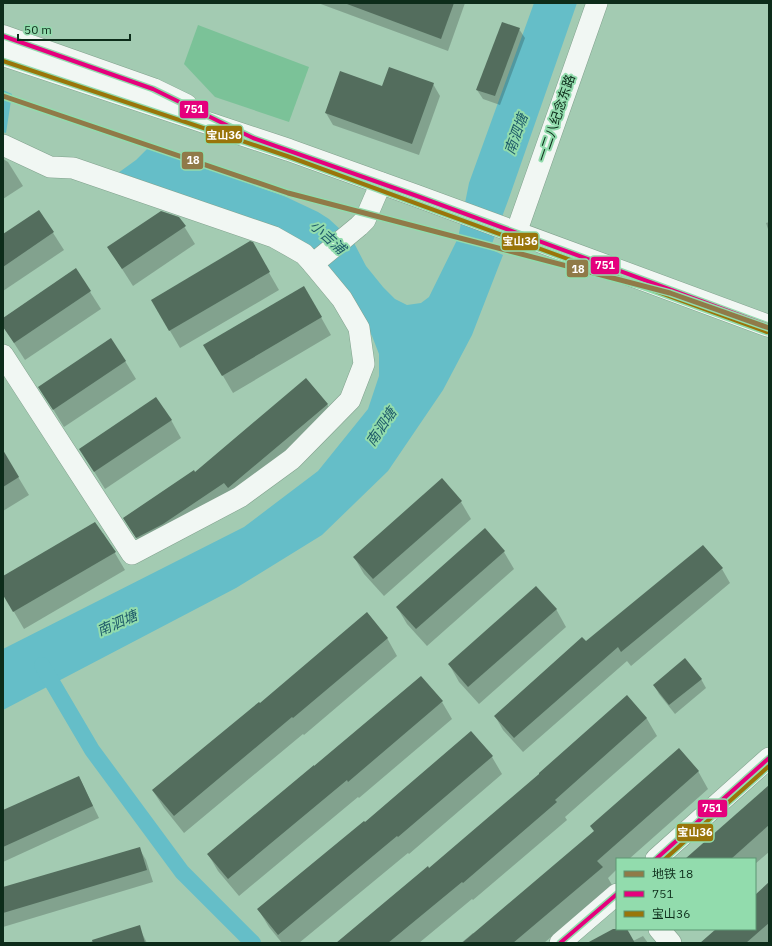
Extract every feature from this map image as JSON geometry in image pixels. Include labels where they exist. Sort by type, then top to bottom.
[{"type":"main road","points":[[3,36],[153,89],[254,138]]},
{"type":"main road","points":[[3,55],[132,99],[254,138],[428,200],[769,326]]},
{"type":"street","name":"一二八纪念东路","points":[[507,230],[596,3]]},
{"type":"street","points":[[3,145],[50,168],[72,168],[274,237],[314,255],[359,328],[364,364],[350,400],[292,459],[240,497],[132,554],[3,355]]},
{"type":"street","points":[[314,255],[355,221],[365,220],[375,181]]},
{"type":"street","points":[[657,858],[769,758]]},
{"type":"street","points":[[560,943],[616,895]]},
{"type":"street","points":[[659,930],[671,943]]},
{"type":"green space","points":[[198,25],[309,67],[289,122],[215,97],[184,64]]},
{"type":"water","points":[[534,3],[577,3],[490,249],[503,255],[472,335],[443,390],[388,471],[322,535],[236,588],[3,710],[3,649],[244,527],[318,471],[368,409],[379,376],[379,354],[372,336],[347,293],[330,269],[118,173],[136,160],[148,148],[284,196],[318,212],[329,219],[353,241],[366,266],[395,299],[407,305],[421,303],[429,297],[458,238],[469,183]]},
{"type":"water","points":[[3,90],[12,94],[6,133],[3,132]]},
{"type":"building","points":[[347,3],[454,3],[441,39]]},
{"type":"building","points":[[502,22],[520,28],[495,96],[476,90]]},
{"type":"building","points":[[389,67],[434,83],[412,144],[325,113],[340,71],[382,86]]},
{"type":"building","points":[[39,210],[54,232],[3,267],[3,234]]},
{"type":"building","points":[[161,211],[179,217],[186,226],[122,269],[107,247]]},
{"type":"building","points":[[250,241],[253,242],[270,272],[169,331],[151,300]]},
{"type":"building","points":[[76,268],[91,291],[14,343],[3,327],[3,318]]},
{"type":"building","points":[[304,286],[322,317],[222,376],[203,345]]},
{"type":"building","points":[[111,338],[126,361],[53,410],[38,387]]},
{"type":"building","points":[[306,378],[328,404],[228,488],[224,483],[163,524],[136,538],[123,518],[194,470],[195,472]]},
{"type":"building","points":[[156,397],[172,420],[94,472],[79,449]]},
{"type":"building","points":[[3,450],[19,477],[3,487]]},
{"type":"building","points":[[442,478],[462,501],[373,579],[353,557]]},
{"type":"building","points":[[95,522],[116,552],[13,612],[3,595],[3,576]]},
{"type":"building","points":[[485,528],[505,551],[416,629],[396,607]]},
{"type":"building","points":[[703,545],[723,568],[621,652],[618,647],[514,738],[494,716],[582,637],[586,641]]},
{"type":"building","points":[[536,586],[557,609],[468,687],[448,664]]},
{"type":"building","points":[[367,612],[388,638],[174,816],[152,790],[259,702],[260,703]]},
{"type":"building","points":[[685,658],[702,679],[669,705],[653,685]]},
{"type":"building","points":[[421,676],[443,701],[348,782],[347,780],[228,879],[207,854]]},
{"type":"building","points":[[627,695],[647,718],[555,800],[557,802],[463,883],[462,882],[388,943],[336,943],[428,866],[429,868],[539,774]]},
{"type":"building","points":[[471,731],[493,756],[398,837],[397,836],[278,935],[257,909],[364,821],[365,822]]},
{"type":"building","points":[[679,748],[699,771],[597,861],[603,867],[513,943],[462,943],[594,831],[590,826]]},
{"type":"building","points":[[79,776],[93,806],[3,847],[3,810]]},
{"type":"building","points":[[769,785],[769,825],[732,858],[686,858]]},
{"type":"building","points":[[140,847],[147,870],[3,913],[3,887]]},
{"type":"building","points":[[769,882],[769,923],[746,943],[700,943],[715,930],[756,930],[756,894]]},
{"type":"building","points":[[140,925],[145,943],[93,943],[92,940]]},
{"type":"building","points":[[613,929],[616,929],[628,930],[635,943],[587,943]]},
{"type":"waterway","points":[[42,665],[92,750],[182,872],[253,943]]},
{"type":"metro line","name":"18","points":[[3,96],[288,193],[670,293],[769,328]]},
{"type":"transit line","name":"751","points":[[3,36],[153,89],[253,138],[417,196],[769,326]]},
{"type":"transit line","name":"宝山36","points":[[3,61],[287,156],[767,332]]},
{"type":"transit line","name":"751","points":[[657,858],[769,758]]},
{"type":"transit line","name":"宝山36","points":[[666,858],[769,766]]},
{"type":"transit line","name":"751","points":[[560,943],[616,895]]},
{"type":"water label","name":"南泗塘","points":[[516,134]]},
{"type":"water label","name":"小吉浦","points":[[328,237]]},
{"type":"water label","name":"南泗塘","points":[[381,427]]},
{"type":"water label","name":"南泗塘","points":[[117,623]]}]
